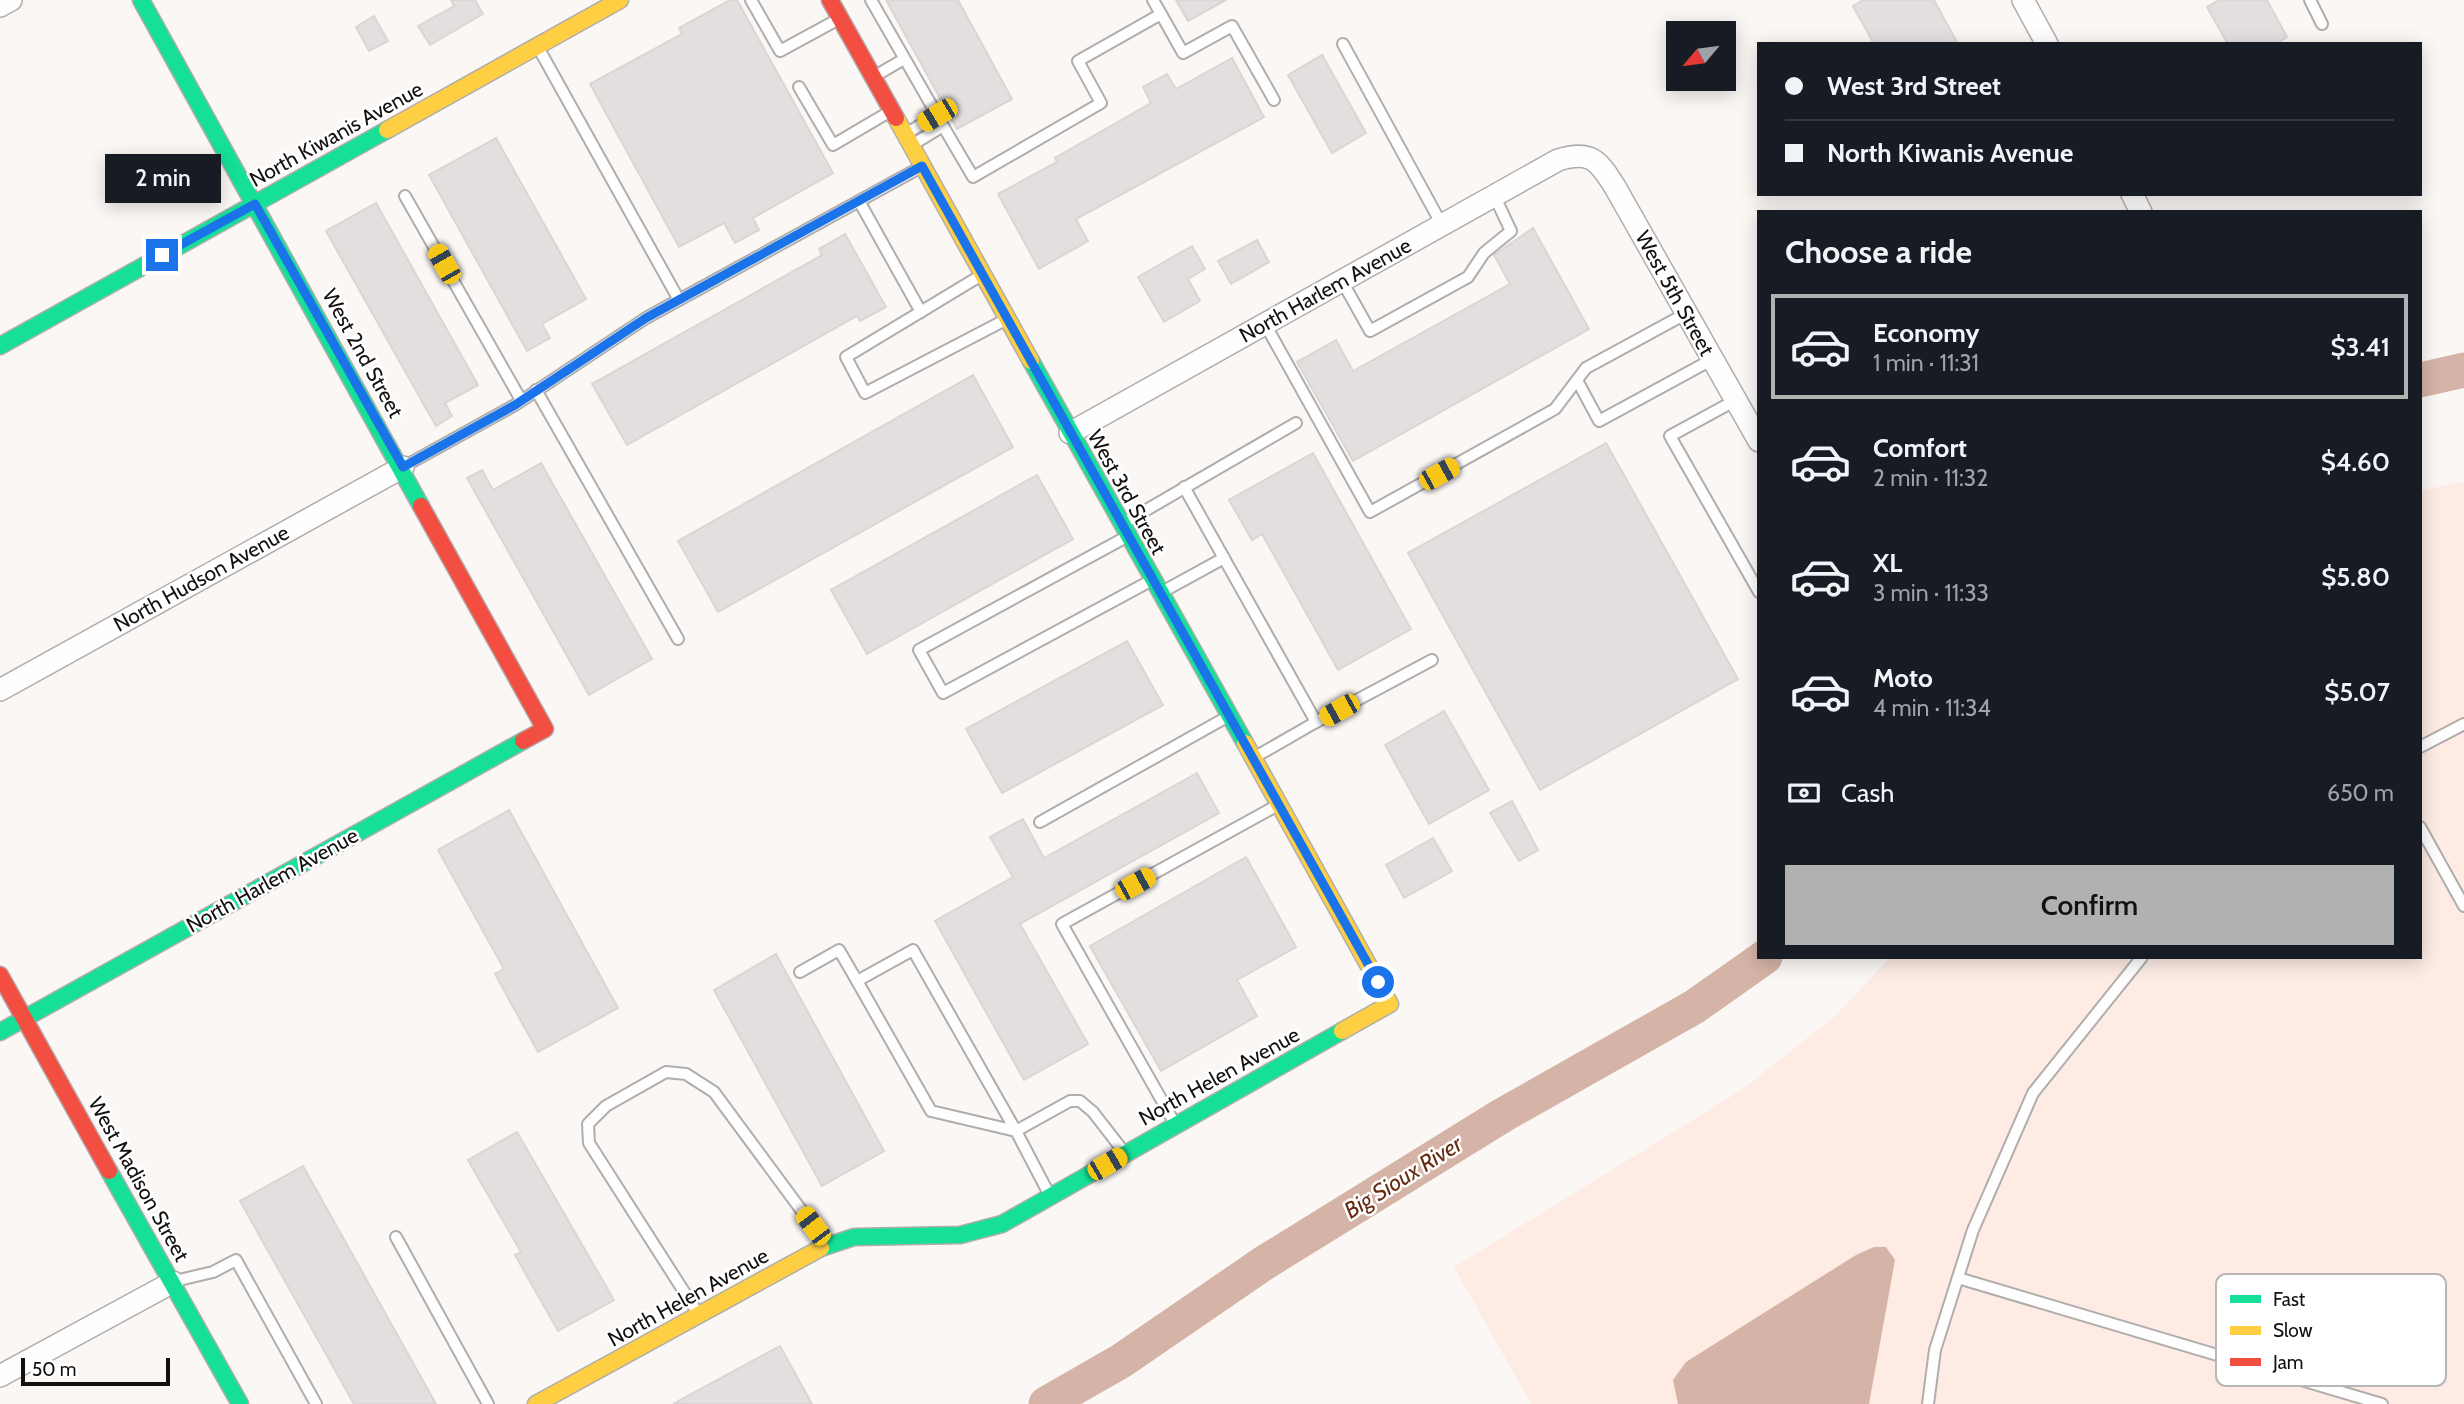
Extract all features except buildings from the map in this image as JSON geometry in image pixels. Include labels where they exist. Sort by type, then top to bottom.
[{"type":"street","points":[[0,6],[11,0]]},
{"type":"street","name":"West 2nd Street","points":[[141,0],[403,467],[545,729]]},
{"type":"street","name":"North Kiwanis Avenue","points":[[0,346],[620,0]]},
{"type":"street","name":"West 3rd Street","points":[[830,0],[1391,1004]]},
{"type":"street","points":[[2023,0],[2047,42]]},
{"type":"street","name":"North Harlem Avenue","points":[[1070,433],[1558,160],[1582,155]]},
{"type":"street","name":"West 5th Street","points":[[1582,155],[1594,159],[1604,170],[1757,437]]},
{"type":"street","name":"North Hudson Avenue","points":[[0,690],[403,467]]},
{"type":"street","name":"North Harlem Avenue","points":[[0,1032],[545,729]]},
{"type":"street","name":"West Madison Street","points":[[0,975],[240,1404]]},
{"type":"street","name":"North Helen Avenue","points":[[536,1404],[827,1245],[851,1236],[875,1233],[919,1238],[984,1232],[1391,1004]]},
{"type":"street","points":[[0,1376],[173,1282]]},
{"type":"lane","points":[[751,0],[780,51],[840,18]]},
{"type":"lane","points":[[870,0],[937,115],[907,140]]},
{"type":"lane","points":[[1153,0],[1183,53],[1232,26],[1274,100]]},
{"type":"lane","points":[[2311,0],[2322,24]]},
{"type":"lane","points":[[907,140],[943,126],[973,177],[1101,103],[1078,61],[1161,14]]},
{"type":"lane","points":[[1343,44],[1442,225]]},
{"type":"lane","points":[[537,46],[679,300]]},
{"type":"lane","points":[[873,78],[904,59]]},
{"type":"lane","points":[[799,88],[833,145],[891,111]]},
{"type":"lane","points":[[403,467],[521,400],[679,300],[922,166]]},
{"type":"lane","points":[[1342,281],[1370,331],[1468,277],[1484,253],[1511,231],[1494,195]]},
{"type":"lane","points":[[405,196],[521,400]]},
{"type":"lane","points":[[859,201],[921,312]]},
{"type":"lane","points":[[982,275],[846,357],[865,393],[1007,319]]},
{"type":"lane","points":[[1265,324],[1370,512],[1555,409],[1586,368],[1687,313]]},
{"type":"lane","points":[[1578,382],[1599,421],[1713,359]]},
{"type":"lane","points":[[536,390],[678,639]]},
{"type":"lane","points":[[1736,400],[1670,436],[1757,588]]},
{"type":"lane","points":[[1224,558],[1156,587],[943,693],[919,650],[1125,531],[1184,487],[1296,424]]},
{"type":"lane","points":[[1184,487],[1316,722]]},
{"type":"lane","points":[[1253,759],[1432,660]]},
{"type":"lane","points":[[1041,822],[1229,716]]},
{"type":"lane","points":[[2422,746],[2464,724]]},
{"type":"lane","points":[[1175,1125],[1062,924],[1279,805]]},
{"type":"lane","points":[[2422,831],[2464,906]]},
{"type":"lane","points":[[800,972],[839,950],[931,1111],[1016,1131],[1070,1101],[1080,1101],[1093,1112],[1125,1154]]},
{"type":"lane","points":[[858,982],[912,950],[1051,1196]]},
{"type":"lane","points":[[1928,1404],[1935,1350],[1973,1230],[2033,1093],[2140,959]]},
{"type":"lane","points":[[698,1315],[589,1143],[587,1124],[606,1106],[666,1072],[686,1074],[714,1092],[827,1245]]},
{"type":"lane","points":[[396,1237],[488,1404]]},
{"type":"lane","points":[[173,1282],[213,1272],[236,1260],[316,1404]]},
{"type":"lane","points":[[1958,1278],[2216,1355]]},
{"type":"lane","points":[[2321,1386],[2382,1404]]},
{"type":"shaded area","points":[[2464,481],[2464,1404],[1531,1404],[1454,1267],[1743,1089],[1834,1017],[1889,959],[2422,959],[2422,491]]},
{"type":"shaded area","points":[[1874,1247],[1886,1247],[1895,1260],[1869,1404],[1678,1404],[1673,1380],[1686,1362],[1856,1255]]},
{"type":"waterway","name":"Big Sioux River","points":[[2422,380],[2464,370]]},
{"type":"waterway","name":"Big Sioux River","points":[[1046,1404],[1121,1361],[1264,1263],[1503,1115],[1694,1007],[1762,959]]},
{"type":"traffic: fast","points":[[141,0],[421,506]]},
{"type":"traffic: fast","points":[[0,346],[387,130]]},
{"type":"traffic: fast","points":[[1031,361],[1245,743]]},
{"type":"traffic: fast","points":[[0,1032],[523,741]]},
{"type":"traffic: fast","points":[[821,1248],[854,1237],[960,1235],[1002,1224],[1342,1031]]},
{"type":"traffic: fast","points":[[109,1171],[240,1404]]},
{"type":"traffic: slow","points":[[387,130],[620,0]]},
{"type":"traffic: slow","points":[[896,118],[1031,361]]},
{"type":"traffic: slow","points":[[1245,743],[1390,1004],[1342,1031]]},
{"type":"traffic: slow","points":[[536,1404],[821,1248]]},
{"type":"traffic: jam","points":[[830,0],[896,118]]},
{"type":"traffic: jam","points":[[421,506],[545,729],[523,741]]},
{"type":"traffic: jam","points":[[0,975],[109,1171]]},
{"type":"route","points":[[162,255],[255,204],[403,467],[515,405],[646,318],[922,166],[1378,982]]}]
